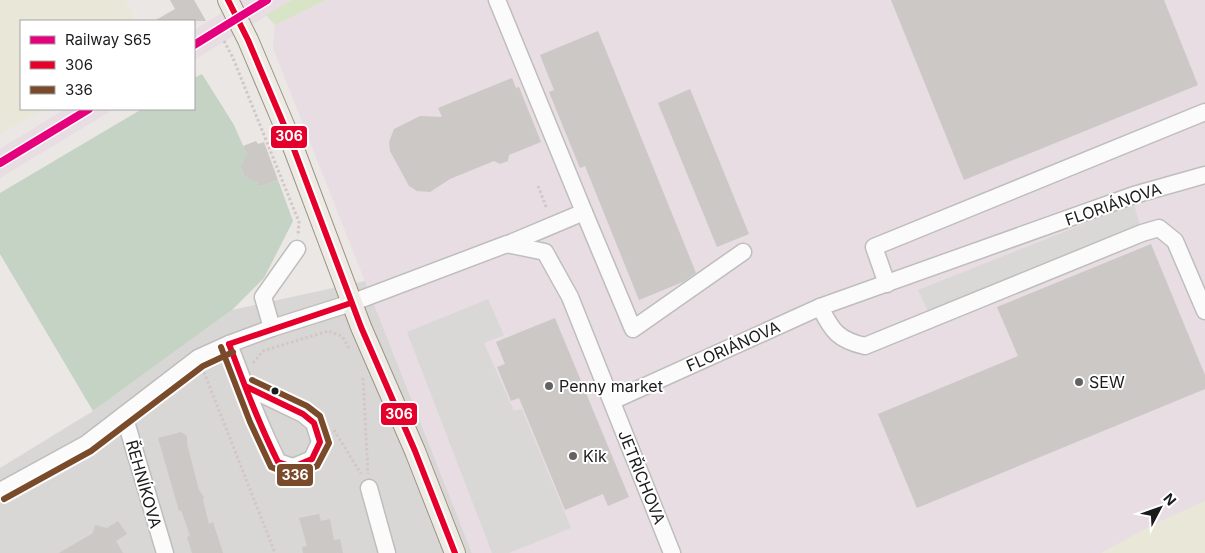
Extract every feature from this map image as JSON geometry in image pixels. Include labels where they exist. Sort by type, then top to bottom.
[{"type":"main road","points":[[228,0],[248,40],[292,144],[352,303],[415,451],[455,553]]},
{"type":"street","points":[[497,0],[633,329],[744,252]]},
{"type":"street","points":[[887,284],[874,246],[1205,112]]},
{"type":"street","name":"FLORIÁNOVA","points":[[612,401],[820,307],[1134,195],[1205,175]]},
{"type":"street","points":[[0,491],[86,444],[159,386],[198,358],[272,328],[352,303],[508,244],[584,212]]},
{"type":"street","points":[[820,307],[831,329],[846,342],[865,346],[1142,233],[1160,228],[1175,241],[1205,311]]},
{"type":"street","points":[[508,244],[545,252],[570,297],[612,401]]},
{"type":"street","points":[[272,328],[263,297],[298,249]]},
{"type":"street","points":[[229,344],[259,425],[278,462],[293,467],[312,459],[320,442],[314,423],[303,414],[245,386]]},
{"type":"street","name":"JETŘICHOVA","points":[[612,401],[672,553]]},
{"type":"street","name":"ŘEHNÍKOVA","points":[[124,415],[165,553]]},
{"type":"street","points":[[369,488],[387,553]]},
{"type":"path","points":[[224,41],[233,58],[299,222],[298,249]]},
{"type":"path","points":[[538,186],[547,209]]},
{"type":"path","points":[[250,366],[263,350],[328,331],[342,336],[352,353]]},
{"type":"path","points":[[198,358],[276,553]]},
{"type":"path","points":[[369,488],[362,370],[377,363]]},
{"type":"path","points":[[330,422],[369,488]]},
{"type":"shaded area","points":[[0,0],[125,0],[135,20],[20,20],[20,110],[42,110],[0,134]]},
{"type":"shaded area","points":[[243,0],[292,0],[195,59],[195,29]]},
{"type":"shaded area","points":[[326,0],[1205,0],[1205,501],[1153,525],[1104,553],[472,553],[273,48],[275,25]]},
{"type":"shaded area","points":[[63,110],[112,110],[0,178],[0,149]]},
{"type":"shaded area","points":[[1134,204],[1142,233],[932,320],[918,290]]},
{"type":"shaded area","points":[[365,281],[472,553],[0,553],[0,468],[93,411],[232,310]]},
{"type":"shaded area","points":[[488,299],[504,335],[484,343],[514,411],[522,409],[571,528],[509,553],[492,553],[407,332]]},
{"type":"shaded area","points":[[1205,501],[1205,553],[1101,553],[1153,525]]},
{"type":"green space","points":[[292,0],[326,0],[275,25],[266,15]]},
{"type":"green space","points":[[202,74],[234,125],[249,159],[241,168],[244,176],[251,179],[255,177],[259,187],[278,180],[293,221],[264,278],[232,310],[93,411],[0,254],[0,193],[140,110],[195,110],[195,78]]},
{"type":"building","points":[[170,0],[194,0],[206,21],[156,20],[175,9]]},
{"type":"building","points":[[891,0],[1164,0],[1198,85],[964,180]]},
{"type":"building","points":[[598,31],[696,273],[683,282],[639,300],[585,166],[580,168],[549,92],[554,90],[540,55]]},
{"type":"building","points":[[512,78],[516,88],[519,87],[541,142],[509,155],[508,161],[500,164],[494,161],[450,179],[430,192],[417,191],[409,186],[390,151],[389,142],[394,129],[420,116],[442,117],[438,108]]},
{"type":"building","points":[[690,89],[749,234],[717,247],[658,103]]},
{"type":"building","points":[[256,141],[258,144],[264,142],[278,180],[259,187],[257,182],[244,176],[241,168],[247,154],[243,146]]},
{"type":"building","name":"SEW","points":[[1151,244],[1205,375],[1205,389],[917,508],[878,414],[1018,356],[997,307]]},
{"type":"building","points":[[555,318],[629,497],[608,506],[603,494],[565,510],[519,398],[511,401],[497,367],[505,364],[496,342]]},
{"type":"building","points":[[181,432],[187,436],[187,444],[199,490],[204,497],[203,500],[209,524],[213,522],[223,553],[192,553],[187,537],[190,536],[181,510],[179,511],[158,438]]},
{"type":"building","points":[[319,514],[321,521],[330,519],[334,540],[340,539],[343,553],[303,553],[302,547],[307,546],[299,518]]},
{"type":"building","points":[[118,521],[127,534],[116,541],[123,553],[59,553],[93,533],[95,525],[107,528]]},
{"type":"rail line","name":"S65","points":[[195,44],[267,0]]},
{"type":"rail line","name":"S65","points":[[0,163],[87,110]]},
{"type":"transit line","name":"306","points":[[228,0],[248,40],[292,144],[361,327],[415,451],[455,553]]},
{"type":"transit line","name":"306","points":[[229,344],[351,303]]},
{"type":"transit line","name":"306","points":[[229,344],[246,389],[258,419],[278,462],[293,467],[312,459],[320,442],[314,423],[303,414],[245,386]]},
{"type":"transit line","name":"336","points":[[221,347],[250,422],[271,467],[293,476],[317,466],[329,443],[320,416],[307,406],[252,380]]},
{"type":"transit line","name":"336","points":[[4,499],[91,451],[203,366],[233,352]]},
{"type":"place","name":"SEW","points":[[1079,382]]},
{"type":"place","name":"Penny market","points":[[549,386]]},
{"type":"place","name":"Kik","points":[[573,456]]}]
